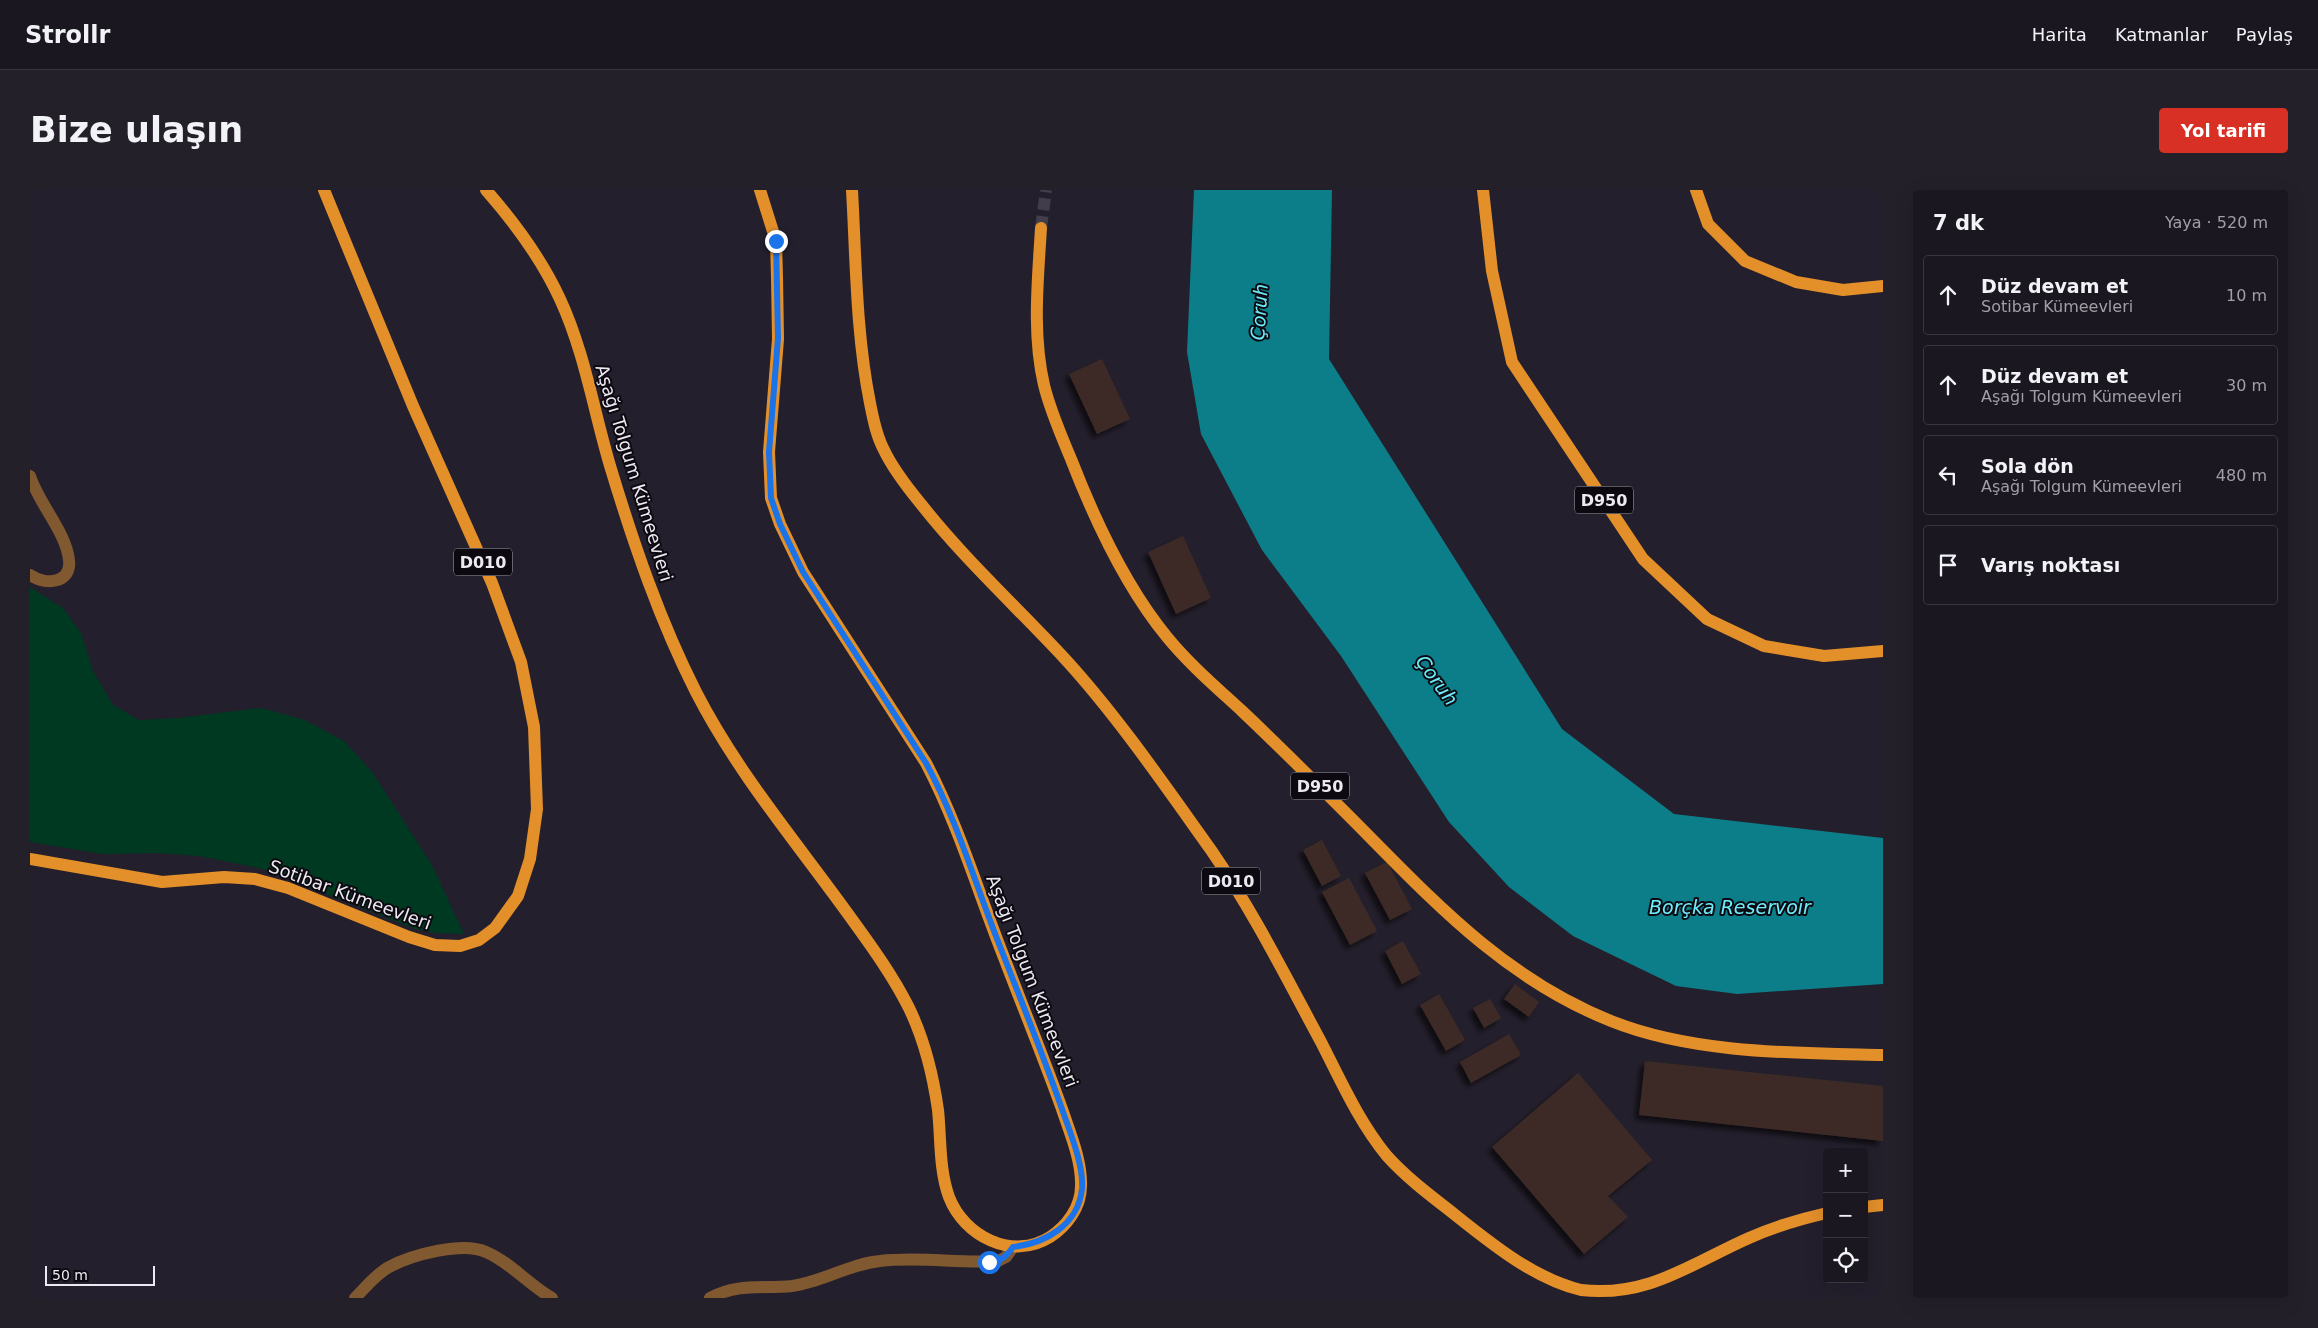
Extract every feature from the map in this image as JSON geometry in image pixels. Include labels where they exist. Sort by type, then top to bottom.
[{"type":"main road","name":"Sotibar Kümeevleri","points":[[30,859],[162,882],[224,878],[255,879],[288,888],[387,929],[435,945],[460,946],[479,940],[496,928],[518,896],[530,859],[537,809],[537,764],[534,727],[522,662],[492,583],[409,397],[324,190]]},
{"type":"main road","name":"Aşağı Tolgum Kümeevleri","points":[[486,190],[538,258],[560,299],[576,343],[632,537],[673,645],[697,694],[747,778],[817,870],[874,950],[899,988],[911,1012],[930,1070],[938,1109],[943,1174],[948,1196],[958,1214],[970,1228],[984,1237],[1013,1247],[1034,1245],[1049,1237],[1066,1224],[1075,1211],[1082,1188],[1072,1137],[1046,1063],[981,900],[942,793],[926,763],[803,572],[780,524],[771,498],[769,452],[778,338],[777,259],[776,241],[760,190]]},
{"type":"main road","name":"D010","points":[[852,190],[863,370],[874,424],[882,448],[901,479],[934,520],[976,568],[1070,665],[1116,721],[1211,851],[1270,945],[1361,1119],[1388,1156],[1438,1201],[1479,1234],[1519,1260],[1563,1284],[1598,1294],[1634,1293],[1651,1288],[1748,1238],[1802,1219],[1823,1214]]},
{"type":"main road","name":"D950","points":[[1483,190],[1492,270],[1512,362],[1643,559],[1707,619],[1764,646],[1824,656],[1883,651]]},
{"type":"main road","points":[[1696,190],[1708,224],[1745,262],[1796,282],[1843,290],[1883,286]]},
{"type":"main road","name":"D950","points":[[1042,228],[1037,320],[1044,385],[1058,428],[1083,491],[1116,558],[1148,612],[1192,665],[1285,752],[1468,932],[1504,962],[1553,994],[1610,1021],[1665,1038],[1746,1049],[1883,1055]]},
{"type":"main road","points":[[1868,1207],[1883,1205]]},
{"type":"street","points":[[30,476],[63,542],[70,567],[64,575],[51,583],[42,582],[30,576]]},
{"type":"street","points":[[710,1298],[733,1288],[791,1286],[807,1283],[860,1264],[879,1261],[914,1258],[998,1261],[1006,1257],[1013,1247]]},
{"type":"street","points":[[355,1298],[378,1274],[389,1267],[437,1252],[469,1248],[485,1251],[552,1298]]},
{"type":"green space","points":[[30,587],[63,608],[81,633],[93,671],[113,705],[139,720],[178,718],[261,708],[305,720],[344,741],[373,773],[432,865],[464,934],[436,933],[415,929],[263,869],[199,856],[158,853],[103,854],[30,842]]},
{"type":"water","name":"Borçka Reservoir","points":[[1194,190],[1332,190],[1329,359],[1562,729],[1674,814],[1883,838],[1883,984],[1737,994],[1676,986],[1573,936],[1509,887],[1449,822],[1341,656],[1262,550],[1201,434],[1187,352]]},
{"type":"building","points":[[1102,359],[1130,419],[1097,434],[1069,374]]},
{"type":"building","points":[[1183,536],[1211,598],[1176,614],[1148,552]]},
{"type":"building","points":[[1322,840],[1341,876],[1322,886],[1303,850]]},
{"type":"building","points":[[1387,862],[1412,909],[1390,920],[1365,873]]},
{"type":"building","points":[[1349,878],[1377,931],[1350,945],[1322,892]]},
{"type":"building","points":[[1403,941],[1421,974],[1402,984],[1385,951]]},
{"type":"building","points":[[1515,984],[1539,1002],[1529,1017],[1504,999]]},
{"type":"building","points":[[1439,994],[1465,1040],[1446,1051],[1420,1005]]},
{"type":"building","points":[[1490,999],[1501,1018],[1484,1028],[1473,1008]]},
{"type":"building","points":[[1509,1034],[1521,1055],[1471,1083],[1460,1062]]},
{"type":"building","points":[[1645,1061],[1883,1086],[1883,1141],[1639,1115]]},
{"type":"building","points":[[1578,1073],[1652,1160],[1608,1196],[1628,1217],[1584,1254],[1492,1147]]},
{"type":"tunnel","points":[[1041,228],[1046,190]]},
{"type":"route","points":[[776,241],[778,338],[769,452],[771,498],[780,524],[803,572],[899,720],[942,793],[981,900],[1046,1063],[1072,1137],[1079,1167],[1082,1188],[1075,1211],[1066,1224],[1049,1237],[1034,1245],[1013,1247],[1006,1257],[998,1261],[989,1262]]},
{"type":"water label","name":"Çoruh","points":[[1259,312]]},
{"type":"water label","name":"Çoruh","points":[[1437,680]]}]
